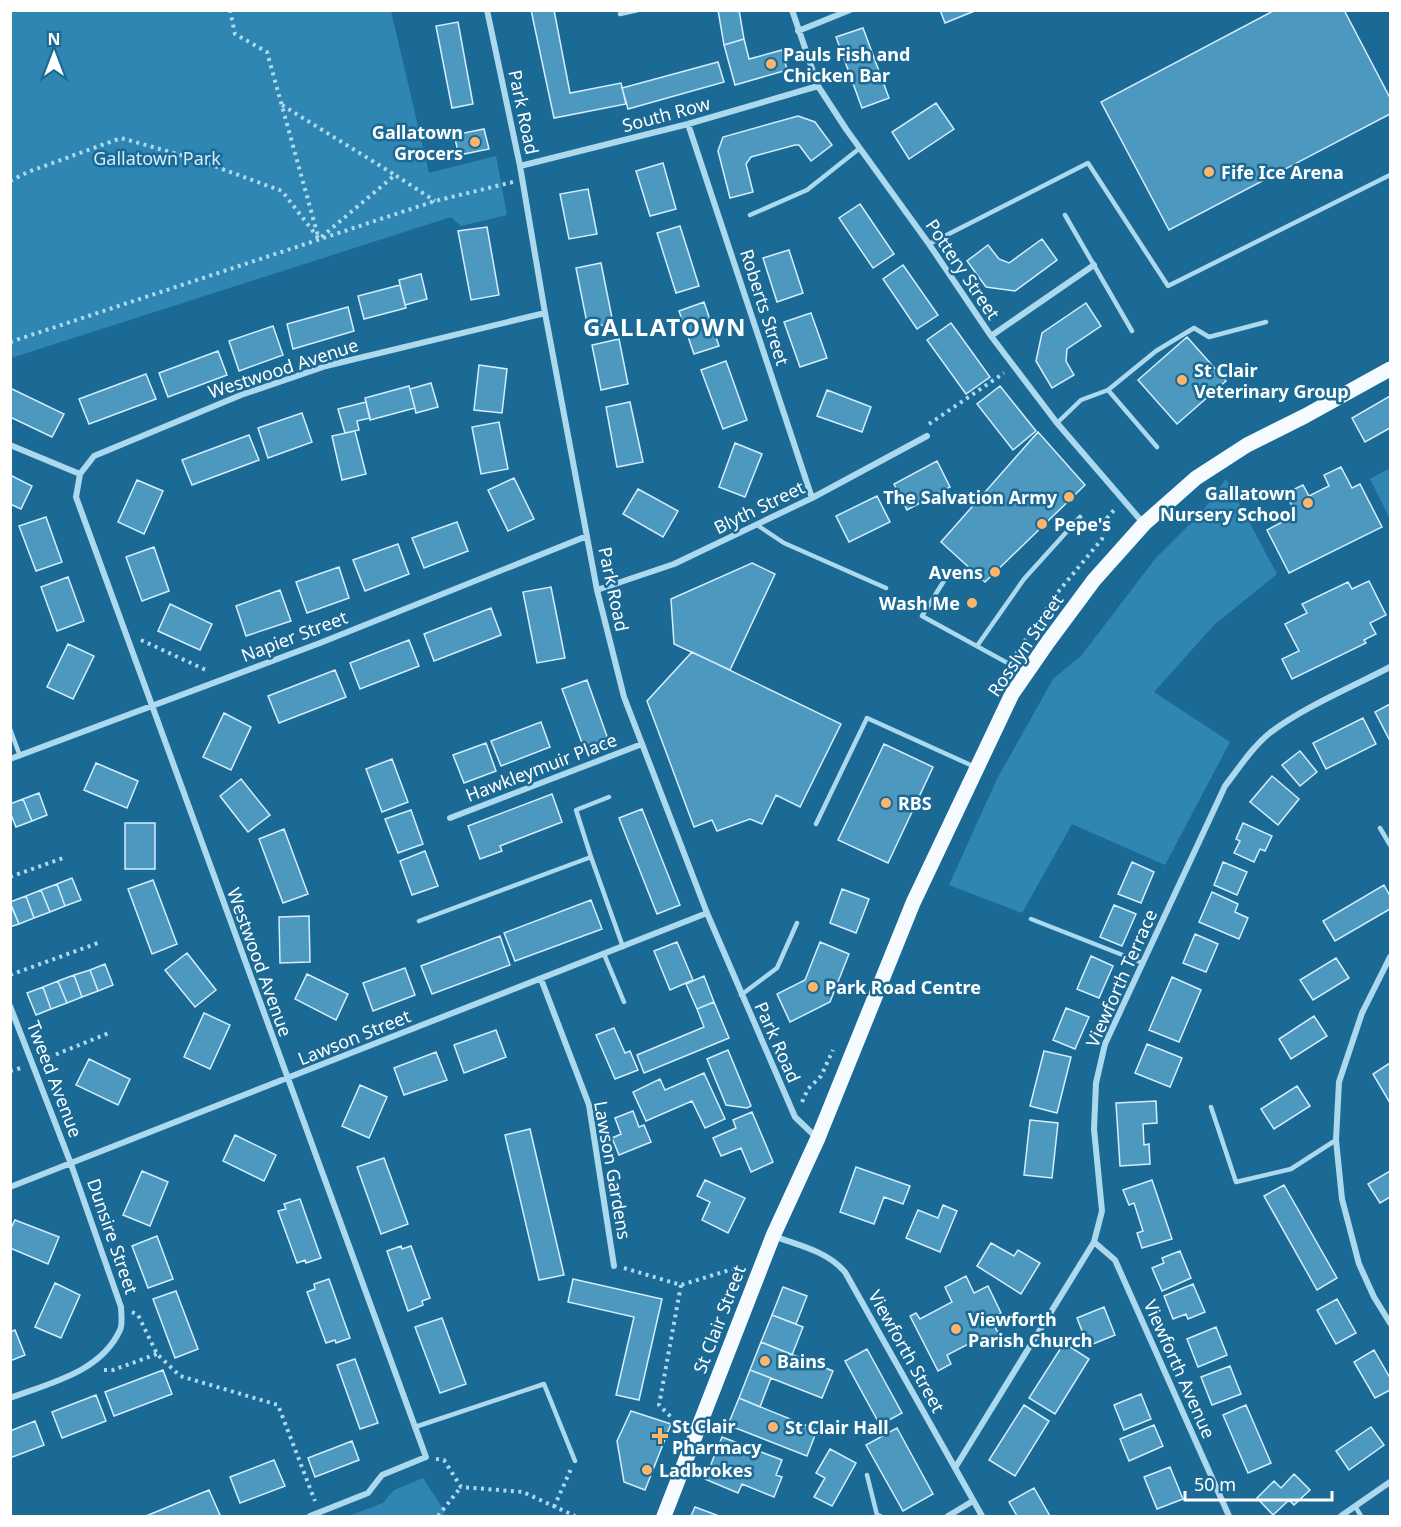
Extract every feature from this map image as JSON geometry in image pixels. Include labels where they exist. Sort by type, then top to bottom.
[{"type":"main road","name":"Rosslyn Street","points":[[818,1138],[913,903],[1012,694],[1095,580],[1144,524],[1196,478],[1247,445],[1315,411],[1390,369]]},
{"type":"main road","name":"St Clair Street","points":[[664,1516],[772,1236],[818,1138]]},
{"type":"street","name":"Park Road","points":[[487,10],[520,166],[545,314],[597,590],[624,697],[707,913],[795,1118],[818,1138]]},
{"type":"street","name":"Pottery Street","points":[[792,10],[818,86],[860,148],[991,336],[1057,423],[1144,524]]},
{"type":"street","points":[[798,31],[850,10]]},
{"type":"street","name":"South Row","points":[[520,166],[688,124],[818,86]]},
{"type":"street","name":"Roberts Street","points":[[688,124],[812,498]]},
{"type":"street","points":[[991,336],[1094,265]]},
{"type":"street","name":"Westwood Avenue","points":[[426,1458],[76,497],[80,474],[94,456],[241,395],[326,366],[545,314]]},
{"type":"street","name":"Blyth Street","points":[[597,590],[674,564],[812,498],[927,436]]},
{"type":"street","points":[[10,445],[80,474]]},
{"type":"street","name":"Napier Street","points":[[10,759],[320,643],[587,536]]},
{"type":"street","name":"Viewforth Terrace","points":[[955,1468],[1094,1242],[1102,1211],[1094,1129],[1096,1083],[1106,1044],[1225,786],[1270,733],[1308,710],[1390,667]]},
{"type":"street","name":"Hawkleymuir Place","points":[[450,818],[642,744]]},
{"type":"street","name":"Lawson Street","points":[[10,1187],[707,913]]},
{"type":"street","points":[[1389,1318],[1374,1297],[1359,1264],[1342,1199],[1336,1140],[1339,1082],[1362,1013],[1390,957]]},
{"type":"street","name":"Lawson Gardens","points":[[541,979],[589,1105],[614,1266]]},
{"type":"street","name":"Tweed Avenue","points":[[10,1006],[71,1164]]},
{"type":"street","name":"Dunsire Street","points":[[10,1398],[82,1370],[104,1354],[121,1329],[121,1307],[71,1164]]},
{"type":"street","name":"Viewforth Street","points":[[772,1236],[817,1251],[837,1262],[845,1272],[982,1516]]},
{"type":"street","name":"Viewforth Avenue","points":[[1094,1242],[1115,1260],[1229,1516]]},
{"type":"street","points":[[310,1516],[368,1493],[382,1475],[426,1458]]},
{"type":"street","points":[[1341,1516],[1390,1482]]},
{"type":"street","points":[[948,1516],[973,1501]]},
{"type":"lane","points":[[620,14],[638,10]]},
{"type":"lane","points":[[750,215],[807,190],[860,148]]},
{"type":"lane","points":[[929,244],[1088,163],[1168,286],[1390,176]]},
{"type":"lane","points":[[1065,215],[1132,332]]},
{"type":"lane","points":[[1057,423],[1081,400],[1108,390],[1156,351],[1194,328],[1209,337],[1266,322]]},
{"type":"lane","points":[[1108,390],[1157,447]]},
{"type":"lane","points":[[977,646],[1024,579],[1080,517]]},
{"type":"lane","points":[[757,525],[784,543],[886,588]]},
{"type":"lane","points":[[947,576],[922,616],[1027,673]]},
{"type":"lane","points":[[816,824],[867,718],[978,768]]},
{"type":"lane","points":[[10,729],[20,756]]},
{"type":"lane","points":[[609,797],[576,810],[622,947]]},
{"type":"lane","points":[[1380,828],[1390,845]]},
{"type":"lane","points":[[419,921],[591,857]]},
{"type":"lane","points":[[1031,919],[1143,963]]},
{"type":"lane","points":[[741,995],[777,968],[797,923]]},
{"type":"lane","points":[[604,954],[624,1002]]},
{"type":"lane","points":[[1211,1107],[1236,1182],[1291,1169],[1336,1140]]},
{"type":"lane","points":[[415,1427],[544,1384],[575,1461]]},
{"type":"lane","points":[[867,1475],[877,1515],[880,1516]]},
{"type":"lane","points":[[1355,1506],[1360,1516]]},
{"type":"path","points":[[230,10],[235,34],[267,52],[319,239]]},
{"type":"path","points":[[281,104],[435,201]]},
{"type":"path","points":[[10,181],[28,172],[121,138],[195,159],[282,191],[319,239]]},
{"type":"path","points":[[319,239],[395,175]]},
{"type":"path","points":[[10,342],[435,201],[522,180]]},
{"type":"path","points":[[927,436],[929,422],[1014,366]]},
{"type":"path","points":[[125,633],[225,679]]},
{"type":"path","points":[[10,877],[66,857]]},
{"type":"path","points":[[10,975],[98,943]]},
{"type":"path","points":[[33,1064],[109,1033]]},
{"type":"path","points":[[614,1266],[681,1285],[736,1268],[756,1278]]},
{"type":"path","points":[[681,1285],[659,1405],[694,1438]]},
{"type":"path","points":[[121,1307],[138,1315],[157,1354],[180,1376],[278,1405],[319,1513]]},
{"type":"path","points":[[82,1370],[113,1370],[157,1354]]},
{"type":"path","points":[[426,1458],[444,1460],[460,1487]]},
{"type":"path","points":[[554,1507],[575,1461]]},
{"type":"path","points":[[460,1487],[523,1492],[575,1516]]},
{"type":"path","points":[[438,1516],[460,1487]]},
{"type":"green space","name":"Gallatown Park","points":[[11,10],[391,11],[429,173],[496,156],[507,215],[461,226],[451,217],[11,358]]},
{"type":"green space","points":[[1390,468],[1390,519],[1370,479]]},
{"type":"green space","points":[[1226,479],[1277,574],[1214,625],[1154,692],[1230,742],[1165,865],[1072,824],[1022,913],[949,885],[997,779],[1053,679],[1081,656],[1155,559],[1202,512]]},
{"type":"green space","points":[[423,1478],[445,1512],[442,1516],[349,1516],[383,1503],[394,1490]]},
{"type":"building","points":[[531,10],[554,10],[570,93],[621,83],[626,104],[554,118]]},
{"type":"building","points":[[718,10],[739,10],[744,39],[724,45]]},
{"type":"building","points":[[940,10],[977,10],[945,23]]},
{"type":"building","name":"Fife Ice Arena","points":[[1275,10],[1344,10],[1390,98],[1390,114],[1169,230],[1101,102]]},
{"type":"building","points":[[458,22],[473,104],[452,108],[436,26]]},
{"type":"building","points":[[863,28],[889,98],[862,108],[836,37]]},
{"type":"building","points":[[744,39],[749,59],[782,50],[787,70],[735,85],[724,45]]},
{"type":"building","points":[[718,62],[724,82],[628,109],[622,88]]},
{"type":"building","points":[[936,103],[954,129],[909,159],[892,132]]},
{"type":"building","points":[[798,116],[815,122],[832,145],[811,161],[799,145],[751,157],[746,164],[753,192],[730,198],[718,151],[723,137]]},
{"type":"building","points":[[484,129],[489,149],[459,155],[454,135]]},
{"type":"building","points":[[663,163],[676,209],[650,216],[636,171]]},
{"type":"building","points":[[588,189],[597,234],[569,239],[560,194]]},
{"type":"building","points":[[860,204],[894,254],[873,268],[839,218]]},
{"type":"building","points":[[680,226],[699,286],[676,293],[657,233]]},
{"type":"building","points":[[487,227],[499,295],[471,300],[458,231]]},
{"type":"building","points":[[1042,239],[1057,260],[1015,291],[986,287],[967,261],[988,245],[999,259],[1009,263]]},
{"type":"building","points":[[789,250],[803,293],[777,302],[763,258]]},
{"type":"building","points":[[601,263],[613,323],[588,328],[576,268]]},
{"type":"building","points":[[903,265],[938,315],[917,329],[883,279]]},
{"type":"building","points":[[421,274],[427,299],[405,305],[399,280]]},
{"type":"building","points":[[400,285],[406,308],[364,319],[358,296]]},
{"type":"building","points":[[704,302],[719,346],[694,354],[679,311]]},
{"type":"building","points":[[1086,303],[1101,326],[1067,349],[1066,361],[1074,375],[1052,388],[1036,361],[1042,333]]},
{"type":"building","points":[[348,307],[354,331],[293,349],[287,324]]},
{"type":"building","points":[[811,313],[827,358],[800,367],[784,322]]},
{"type":"building","points":[[951,323],[990,377],[966,394],[927,340]]},
{"type":"building","points":[[273,326],[283,355],[239,371],[229,341]]},
{"type":"building","name":"St Clair Veterinary Group","points":[[1187,337],[1226,381],[1177,424],[1138,380]]},
{"type":"building","points":[[619,339],[628,384],[601,390],[592,345]]},
{"type":"building","points":[[218,351],[227,375],[168,397],[159,373]]},
{"type":"building","points":[[726,361],[747,420],[723,429],[701,370]]},
{"type":"building","points":[[479,365],[507,369],[502,413],[474,410]]},
{"type":"building","points":[[146,374],[156,399],[89,424],[79,399]]},
{"type":"building","points":[[431,383],[438,407],[416,413],[410,389]]},
{"type":"building","points":[[409,386],[415,408],[370,420],[365,398]]},
{"type":"building","points":[[1000,386],[1036,431],[1013,450],[977,404]]},
{"type":"building","points":[[10,388],[64,414],[52,437],[10,417]]},
{"type":"building","points":[[827,390],[871,407],[862,432],[817,416]]},
{"type":"building","points":[[1390,396],[1390,428],[1365,442],[1352,418]]},
{"type":"building","points":[[366,402],[370,418],[357,421],[359,430],[345,433],[338,409]]},
{"type":"building","points":[[630,402],[643,462],[617,467],[606,407]]},
{"type":"building","points":[[302,413],[312,442],[268,458],[258,428]]},
{"type":"building","points":[[499,422],[508,469],[481,474],[472,427]]},
{"type":"building","points":[[355,431],[366,474],[342,480],[332,436]]},
{"type":"building","points":[[1038,432],[1085,485],[985,582],[941,542]]},
{"type":"building","points":[[249,435],[259,460],[192,485],[182,460]]},
{"type":"building","points":[[735,443],[762,454],[745,497],[719,487]]},
{"type":"building","points":[[937,461],[950,487],[907,510],[894,484]]},
{"type":"building","points":[[1341,467],[1352,488],[1360,484],[1382,527],[1289,573],[1267,530],[1296,515],[1286,493],[1303,485],[1309,496],[1329,486],[1324,475]]},
{"type":"building","points":[[10,475],[32,486],[21,509],[10,504]]},
{"type":"building","points":[[514,478],[534,519],[508,531],[488,490]]},
{"type":"building","points":[[137,480],[163,491],[144,534],[118,522]]},
{"type":"building","points":[[638,489],[678,511],[663,537],[623,514]]},
{"type":"building","points":[[877,496],[890,522],[849,542],[836,516]]},
{"type":"building","points":[[46,517],[62,562],[36,571],[19,526]]},
{"type":"building","points":[[457,522],[468,551],[424,568],[412,538]]},
{"type":"building","points":[[398,544],[409,574],[365,591],[353,560]]},
{"type":"building","points":[[154,547],[169,591],[142,601],[126,557]]},
{"type":"building","points":[[752,563],[775,574],[730,670],[674,644],[671,599]]},
{"type":"building","points":[[339,567],[349,598],[307,613],[296,582]]},
{"type":"building","points":[[68,577],[84,621],[57,631],[41,587]]},
{"type":"building","points":[[1369,581],[1386,615],[1370,623],[1376,634],[1364,640],[1366,643],[1292,679],[1282,659],[1299,651],[1285,624],[1307,613],[1302,604],[1348,582],[1352,589]]},
{"type":"building","points":[[551,587],[565,658],[537,663],[523,592]]},
{"type":"building","points":[[280,590],[291,621],[246,636],[236,606]]},
{"type":"building","points":[[170,604],[212,624],[200,650],[158,631]]},
{"type":"building","points":[[491,608],[501,635],[434,661],[424,634]]},
{"type":"building","points":[[409,640],[419,666],[360,689],[350,663]]},
{"type":"building","points":[[68,644],[94,656],[73,699],[47,687]]},
{"type":"building","points":[[692,652],[841,724],[800,807],[776,795],[762,824],[750,819],[717,831],[712,820],[694,827],[647,701]]},
{"type":"building","points":[[335,670],[346,697],[279,723],[268,696]]},
{"type":"building","points":[[587,680],[609,742],[585,751],[562,689]]},
{"type":"building","points":[[1390,704],[1390,739],[1389,739],[1375,712]]},
{"type":"building","points":[[224,713],[251,727],[231,770],[203,757]]},
{"type":"building","points":[[1363,718],[1376,744],[1326,769],[1313,743]]},
{"type":"building","points":[[541,722],[550,747],[501,766],[491,741]]},
{"type":"building","points":[[486,743],[496,771],[464,783],[453,755]]},
{"type":"building","name":"RBS","points":[[884,744],[933,767],[888,863],[838,840]]},
{"type":"building","points":[[1300,751],[1317,772],[1300,786],[1282,765]]},
{"type":"building","points":[[392,759],[408,802],[382,812],[366,769]]},
{"type":"building","points":[[96,763],[138,781],[127,808],[84,790]]},
{"type":"building","points":[[1272,776],[1299,799],[1278,825],[1250,802]]},
{"type":"building","points":[[241,779],[270,815],[248,832],[220,796]]},
{"type":"building","points":[[39,793],[47,815],[32,821],[23,799]]},
{"type":"building","points":[[552,794],[562,822],[500,846],[502,851],[480,859],[468,826]]},
{"type":"building","points":[[23,799],[32,821],[16,827],[10,812],[10,804]]},
{"type":"building","points":[[642,809],[680,905],[657,914],[619,818]]},
{"type":"building","points":[[411,810],[423,844],[398,853],[385,819]]},
{"type":"building","points":[[125,823],[155,823],[155,869],[125,869]]},
{"type":"building","points":[[1243,823],[1272,836],[1265,851],[1260,849],[1254,862],[1234,853],[1240,841],[1236,839]]},
{"type":"building","points":[[284,829],[308,894],[283,903],[259,839]]},
{"type":"building","points":[[425,851],[438,886],[412,895],[400,861]]},
{"type":"building","points":[[1132,862],[1154,872],[1141,903],[1118,894]]},
{"type":"building","points":[[1223,862],[1247,872],[1237,895],[1214,885]]},
{"type":"building","points":[[72,878],[81,900],[65,906],[57,884]]},
{"type":"building","points":[[153,880],[177,944],[152,954],[128,889]]},
{"type":"building","points":[[57,884],[65,906],[50,912],[41,890]]},
{"type":"building","points":[[1384,885],[1390,896],[1390,909],[1335,941],[1323,921]]},
{"type":"building","points":[[842,889],[869,899],[856,933],[830,923]]},
{"type":"building","points":[[41,890],[50,912],[34,918],[26,896]]},
{"type":"building","points":[[1212,892],[1238,904],[1235,912],[1248,918],[1239,939],[1199,922]]},
{"type":"building","points":[[26,896],[34,918],[19,924],[10,902]]},
{"type":"building","points":[[591,900],[602,929],[515,961],[504,933]]},
{"type":"building","points":[[10,903],[19,924],[10,927]]},
{"type":"building","points":[[1114,905],[1136,914],[1122,946],[1100,937]]},
{"type":"building","points":[[309,916],[310,962],[280,963],[279,917]]},
{"type":"building","points":[[1195,934],[1218,944],[1206,972],[1183,963]]},
{"type":"building","points":[[500,936],[510,965],[432,994],[421,966]]},
{"type":"building","points":[[677,942],[693,980],[670,990],[654,951]]},
{"type":"building","name":"Park Road Centre","points":[[820,942],[849,954],[830,1002],[790,1022],[777,994],[805,980]]},
{"type":"building","points":[[187,953],[216,990],[195,1007],[165,970]]},
{"type":"building","points":[[1091,956],[1113,966],[1099,998],[1077,989]]},
{"type":"building","points":[[1336,958],[1349,978],[1313,1000],[1300,980]]},
{"type":"building","points":[[105,964],[113,985],[98,991],[90,970]]},
{"type":"building","points":[[405,968],[415,995],[373,1011],[363,983]]},
{"type":"building","points":[[90,970],[98,991],[82,997],[74,975]]},
{"type":"building","points":[[307,974],[348,994],[336,1020],[295,999]]},
{"type":"building","points":[[74,975],[82,997],[67,1003],[58,981]]},
{"type":"building","points":[[704,976],[714,1002],[697,1009],[686,984]]},
{"type":"building","points":[[1172,977],[1201,990],[1179,1042],[1149,1030]]},
{"type":"building","points":[[58,981],[67,1003],[51,1009],[43,987]]},
{"type":"building","points":[[43,987],[51,1009],[36,1015],[27,993]]},
{"type":"building","points":[[714,1002],[729,1038],[644,1073],[637,1055],[704,1027],[697,1009]]},
{"type":"building","points":[[1066,1008],[1089,1017],[1075,1049],[1053,1040]]},
{"type":"building","points":[[204,1013],[230,1025],[210,1069],[184,1057]]},
{"type":"building","points":[[1314,1016],[1327,1036],[1291,1059],[1279,1039]]},
{"type":"building","points":[[614,1028],[625,1053],[630,1051],[638,1070],[615,1079],[596,1035]]},
{"type":"building","points":[[496,1030],[506,1057],[464,1073],[454,1045]]},
{"type":"building","points":[[1147,1044],[1182,1058],[1170,1087],[1135,1073]]},
{"type":"building","points":[[728,1050],[751,1106],[747,1108],[726,1105],[707,1059]]},
{"type":"building","points":[[1044,1051],[1071,1057],[1057,1113],[1030,1106]]},
{"type":"building","points":[[436,1052],[447,1080],[404,1095],[394,1068]]},
{"type":"building","points":[[89,1059],[130,1079],[118,1105],[76,1085]]},
{"type":"building","points":[[1390,1063],[1390,1103],[1373,1074]]},
{"type":"building","points":[[704,1073],[725,1119],[705,1128],[692,1101],[646,1121],[633,1092],[660,1079],[665,1090]]},
{"type":"building","points":[[360,1085],[387,1097],[369,1138],[342,1126]]},
{"type":"building","points":[[1297,1086],[1310,1106],[1274,1129],[1261,1109]]},
{"type":"building","points":[[1156,1101],[1157,1123],[1143,1124],[1144,1145],[1149,1144],[1150,1164],[1120,1166],[1116,1103]]},
{"type":"building","points":[[633,1111],[639,1127],[644,1125],[651,1142],[619,1155],[612,1138],[621,1134],[615,1118]]},
{"type":"building","points":[[752,1112],[773,1162],[751,1172],[741,1148],[721,1156],[713,1138],[736,1128],[733,1120]]},
{"type":"building","points":[[1030,1120],[1058,1123],[1052,1178],[1024,1175]]},
{"type":"building","points":[[530,1129],[564,1275],[539,1280],[505,1135]]},
{"type":"building","points":[[235,1135],[276,1155],[264,1181],[223,1161]]},
{"type":"building","points":[[384,1158],[408,1224],[381,1234],[357,1167]]},
{"type":"building","points":[[856,1167],[910,1186],[903,1204],[884,1197],[874,1224],[840,1212]]},
{"type":"building","points":[[142,1171],[168,1182],[150,1226],[123,1215]]},
{"type":"building","points":[[1390,1171],[1390,1197],[1380,1203],[1368,1184]]},
{"type":"building","points":[[705,1180],[745,1198],[728,1233],[702,1220],[710,1202],[697,1196]]},
{"type":"building","points":[[1152,1180],[1172,1239],[1142,1248],[1137,1233],[1143,1231],[1134,1203],[1129,1205],[1123,1190]]},
{"type":"building","points":[[1284,1185],[1337,1278],[1317,1290],[1264,1196]]},
{"type":"building","points":[[300,1199],[321,1258],[306,1263],[305,1260],[297,1263],[278,1211],[286,1209],[284,1204]]},
{"type":"building","points":[[943,1205],[957,1211],[940,1252],[906,1238],[918,1210],[938,1218]]},
{"type":"building","points":[[15,1220],[59,1237],[48,1264],[10,1248],[10,1230]]},
{"type":"building","points":[[157,1236],[173,1279],[148,1288],[132,1246]]},
{"type":"building","points":[[991,1243],[1014,1256],[1018,1250],[1040,1263],[1021,1294],[977,1266]]},
{"type":"building","points":[[401,1246],[402,1249],[411,1246],[430,1298],[422,1301],[423,1305],[408,1311],[387,1251]]},
{"type":"building","points":[[1180,1251],[1191,1278],[1162,1291],[1152,1268],[1164,1263],[1162,1258]]},
{"type":"building","name":"Viewforth Parish Church","points":[[966,1276],[974,1293],[988,1286],[1001,1313],[990,1318],[1001,1338],[984,1347],[980,1338],[947,1355],[951,1364],[938,1371],[910,1316],[916,1313],[920,1319],[952,1302],[945,1287]]},
{"type":"building","points":[[329,1279],[350,1338],[336,1343],[335,1340],[326,1343],[307,1292],[315,1289],[314,1284]]},
{"type":"building","points":[[573,1279],[662,1299],[639,1400],[616,1395],[634,1317],[568,1302]]},
{"type":"building","points":[[55,1283],[80,1295],[61,1338],[35,1327]]},
{"type":"building","points":[[1193,1284],[1205,1312],[1188,1319],[1186,1314],[1173,1319],[1164,1296]]},
{"type":"building","points":[[783,1287],[807,1296],[796,1324],[772,1315]]},
{"type":"building","points":[[176,1291],[198,1349],[175,1358],[153,1299]]},
{"type":"building","points":[[1337,1299],[1356,1333],[1336,1344],[1317,1310]]},
{"type":"building","points":[[1104,1307],[1115,1335],[1088,1346],[1077,1318]]},
{"type":"building","points":[[772,1315],[803,1327],[792,1355],[761,1342]]},
{"type":"building","points":[[442,1318],[466,1384],[440,1393],[415,1327]]},
{"type":"building","points":[[1216,1327],[1227,1355],[1198,1367],[1187,1339]]},
{"type":"building","points":[[15,1330],[25,1355],[10,1361],[10,1332]]},
{"type":"building","points":[[761,1342],[833,1371],[822,1398],[750,1370]]},
{"type":"building","points":[[1064,1343],[1089,1359],[1055,1414],[1029,1398]]},
{"type":"building","points":[[867,1349],[902,1413],[880,1425],[845,1361]]},
{"type":"building","points":[[1374,1350],[1390,1378],[1390,1390],[1375,1398],[1354,1362]]},
{"type":"building","points":[[355,1359],[378,1423],[360,1429],[337,1365]]},
{"type":"building","points":[[1230,1366],[1241,1394],[1212,1405],[1201,1377]]},
{"type":"building","points":[[163,1370],[172,1394],[114,1416],[105,1392]]},
{"type":"building","points":[[750,1370],[771,1378],[760,1407],[739,1398]]},
{"type":"building","points":[[1141,1394],[1151,1419],[1124,1430],[1114,1405]]},
{"type":"building","points":[[96,1395],[106,1421],[62,1438],[52,1412]]},
{"type":"building","name":"St Clair Hall","points":[[739,1398],[817,1430],[807,1456],[728,1425]]},
{"type":"building","points":[[1024,1405],[1049,1421],[1015,1476],[989,1460]]},
{"type":"building","points":[[1246,1405],[1271,1463],[1248,1473],[1223,1415]]},
{"type":"building","points":[[631,1411],[671,1424],[645,1490],[624,1482],[617,1441]]},
{"type":"building","points":[[35,1421],[44,1445],[10,1458],[10,1431]]},
{"type":"building","points":[[1154,1425],[1163,1446],[1129,1461],[1120,1439]]},
{"type":"building","points":[[1371,1427],[1384,1445],[1349,1470],[1336,1451]]},
{"type":"building","points":[[897,1428],[933,1494],[903,1511],[866,1445]]},
{"type":"building","points":[[722,1437],[782,1460],[776,1475],[782,1477],[774,1497],[742,1484],[738,1493],[705,1479]]},
{"type":"building","points":[[352,1441],[359,1460],[315,1477],[308,1458]]},
{"type":"building","points":[[830,1449],[856,1463],[832,1506],[814,1497],[825,1478],[816,1473]]},
{"type":"building","points":[[274,1460],[285,1486],[240,1503],[230,1477]]},
{"type":"building","points":[[1170,1467],[1183,1499],[1157,1509],[1144,1477]]},
{"type":"building","points":[[1294,1474],[1310,1490],[1294,1505],[1289,1500],[1273,1515],[1257,1498],[1274,1481],[1281,1488]]},
{"type":"building","points":[[1034,1488],[1050,1516],[1017,1516],[1009,1502]]},
{"type":"building","points":[[209,1490],[220,1515],[146,1516]]},
{"type":"building","points":[[695,1507],[719,1516],[691,1516]]},
{"type":"place","name":"Pauls Fish and Chicken Bar","points":[[771,64]]},
{"type":"place","name":"Gallatown Grocers","points":[[475,142]]},
{"type":"place","name":"Fife Ice Arena","points":[[1209,172]]},
{"type":"place","name":"St Clair Veterinary Group","points":[[1182,380]]},
{"type":"place","name":"The Salvation Army","points":[[1069,497]]},
{"type":"place","name":"Gallatown Nursery School","points":[[1308,503]]},
{"type":"place","name":"Pepe's","points":[[1042,524]]},
{"type":"place","name":"Avens","points":[[995,572]]},
{"type":"place","name":"Wash Me","points":[[972,603]]},
{"type":"place","name":"RBS","points":[[886,803]]},
{"type":"place","name":"Park Road Centre","points":[[813,987]]},
{"type":"place","name":"Viewforth Parish Church","points":[[956,1329]]},
{"type":"place","name":"Bains","points":[[765,1361]]},
{"type":"place","name":"St Clair Hall","points":[[773,1427]]},
{"type":"place","name":"St Clair Pharmacy","points":[[660,1436]]},
{"type":"place","name":"Ladbrokes","points":[[647,1470]]},
{"type":"district","name":"GALLATOWN","points":[[665,326]]}]
